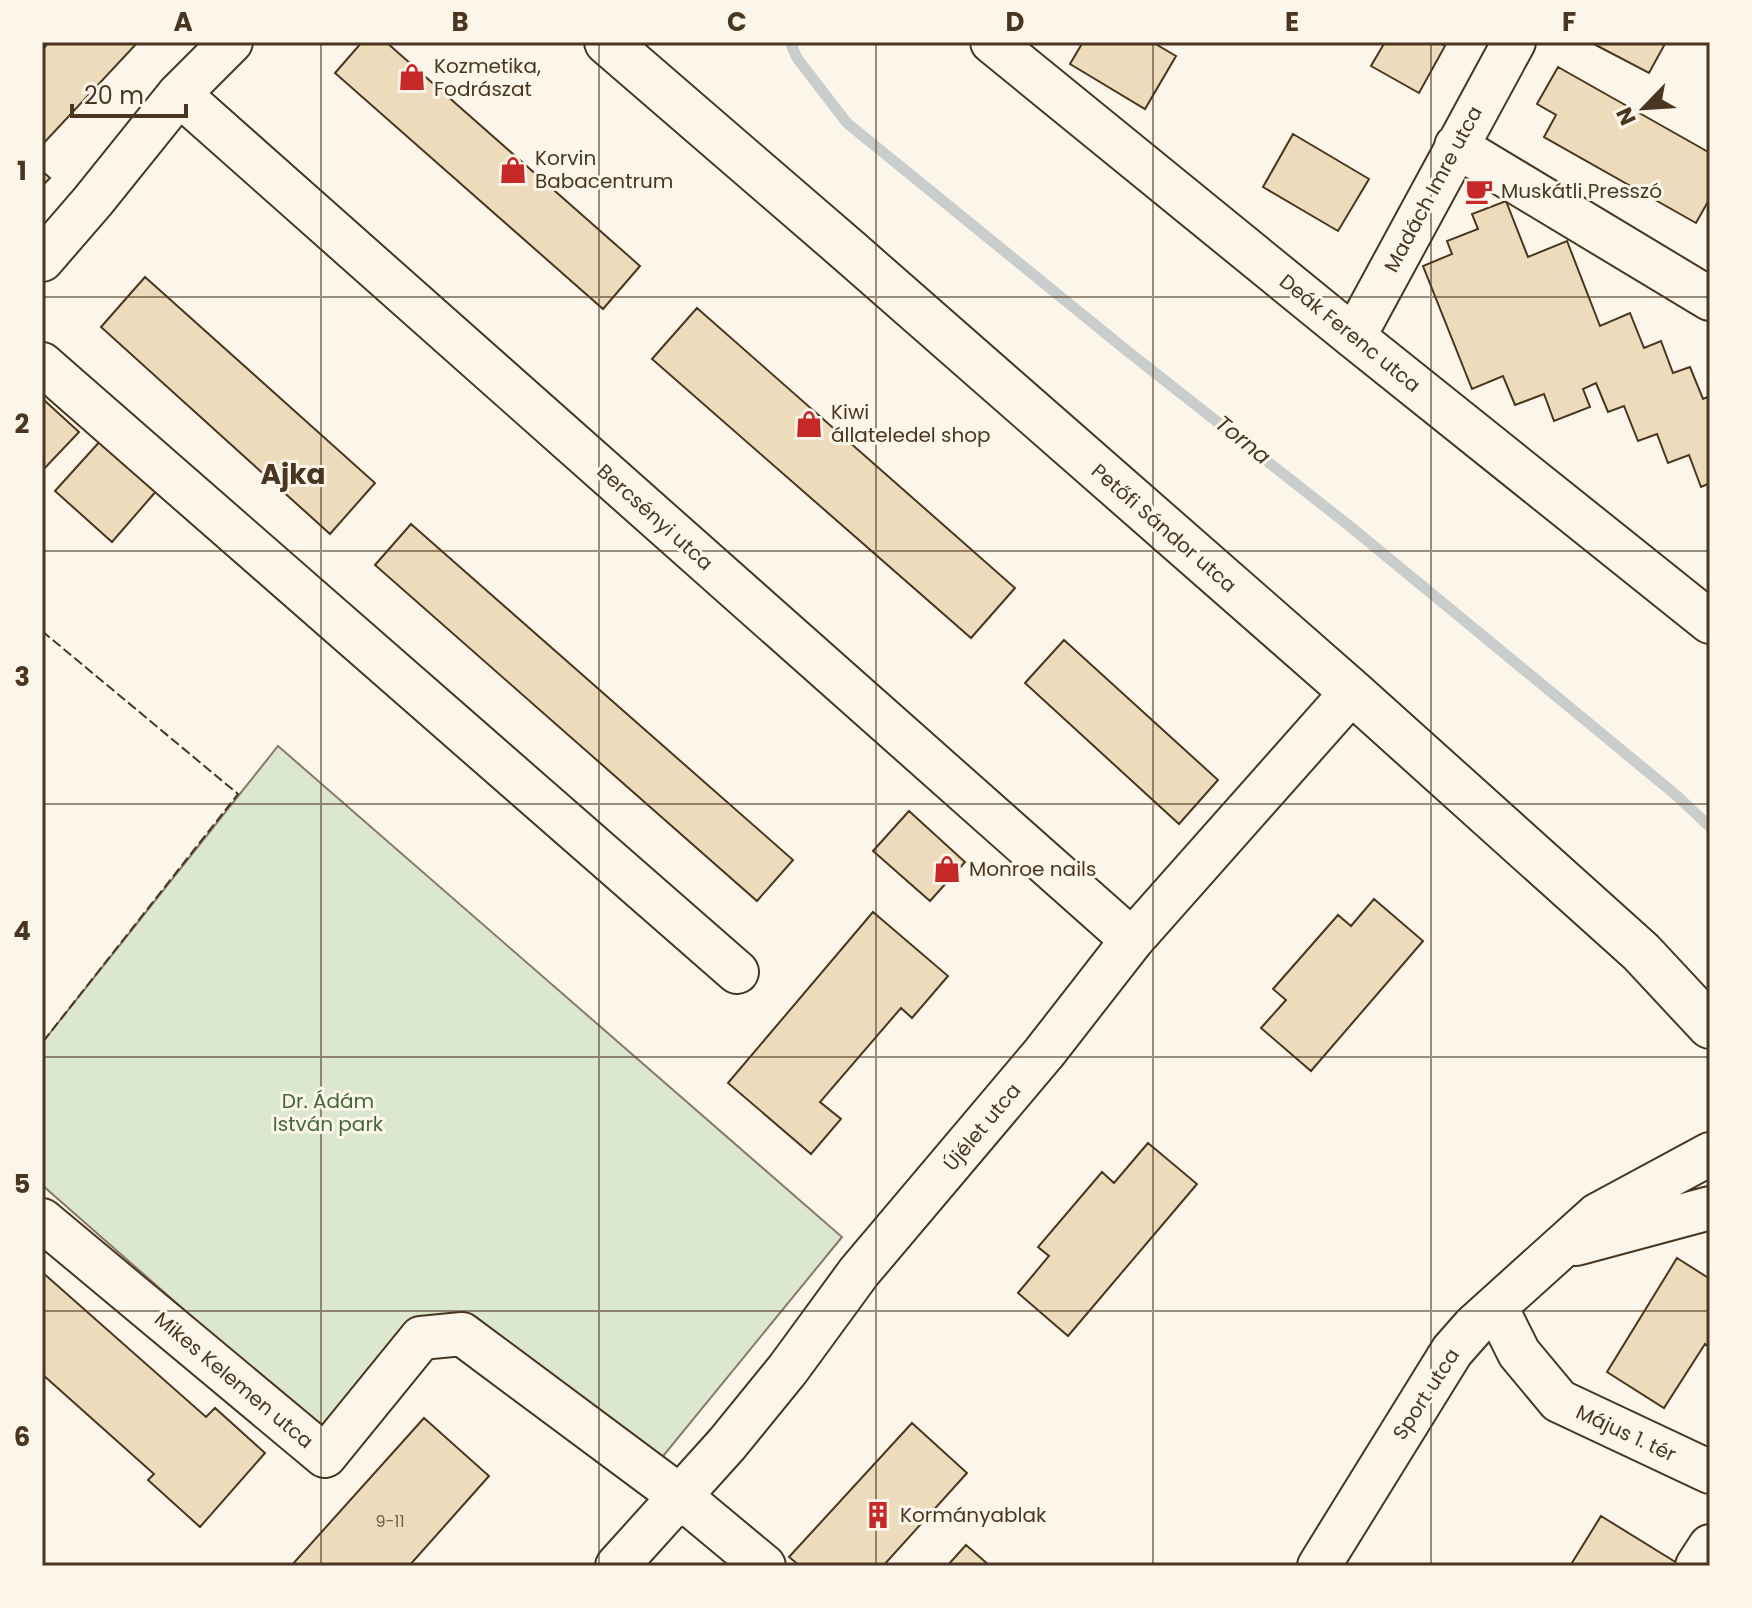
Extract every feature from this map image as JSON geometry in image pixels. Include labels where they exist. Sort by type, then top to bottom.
[{"type":"main road","name":"Petőfi Sándor utca","points":[[607,42],[1352,692],[1641,952],[1710,1026]]},
{"type":"street","points":[[42,260],[179,94],[231,42]]},
{"type":"street","name":"Madách Imre utca","points":[[1354,337],[1514,42]]},
{"type":"street","name":"Deák Ferenc utca","points":[[1016,50],[1354,337],[1710,622]]},
{"type":"street","name":"Bercsényi utca","points":[[179,94],[1132,940]]},
{"type":"street","points":[[1456,146],[1710,299]]},
{"type":"street","points":[[42,364],[737,972]]},
{"type":"street","name":"Újélet utca","points":[[617,1566],[681,1497],[788,1369],[859,1272],[1044,1053],[1132,940],[1352,692]]},
{"type":"street","name":"Sport utca","points":[[1319,1566],[1452,1351],[1474,1326],[1597,1215],[1710,1154]]},
{"type":"street","name":"Sport utca","points":[[1563,1247],[1710,1208]]},
{"type":"street","name":"Mikes Kelemen utca","points":[[42,1220],[325,1456],[421,1338],[462,1334],[681,1497]]},
{"type":"street","name":"Május 1. tér","points":[[1496,1307],[1519,1353],[1559,1401],[1710,1472]]},
{"type":"street","points":[[681,1497],[764,1566]]},
{"type":"street","points":[[1697,1566],[1710,1546]]},
{"type":"green space","name":"Dr. Ádám István park","points":[[278,746],[842,1237],[637,1488],[464,1353],[385,1351],[320,1429],[42,1185],[42,1043]]},
{"type":"building","points":[[49,42],[138,42],[42,145],[42,50]]},
{"type":"building","points":[[362,42],[386,42],[640,266],[603,309],[335,73]]},
{"type":"building","points":[[1083,42],[1152,42],[1176,56],[1145,109],[1070,64]]},
{"type":"building","points":[[1385,42],[1438,42],[1445,46],[1419,93],[1371,66]]},
{"type":"building","points":[[1590,42],[1666,42],[1649,73]]},
{"type":"building","points":[[1558,67],[1710,153],[1710,198],[1696,223],[1544,137],[1556,115],[1537,104]]},
{"type":"building","points":[[1293,134],[1369,179],[1338,231],[1263,187]]},
{"type":"building","points":[[42,171],[50,178],[42,186]]},
{"type":"building","points":[[1506,201],[1528,257],[1567,241],[1600,326],[1630,313],[1644,348],[1661,341],[1673,373],[1690,367],[1703,399],[1710,396],[1710,483],[1701,487],[1689,455],[1668,463],[1657,434],[1638,441],[1624,406],[1608,412],[1596,383],[1583,389],[1590,407],[1554,421],[1544,394],[1515,405],[1503,376],[1472,389],[1423,266],[1452,254],[1447,241],[1478,229],[1472,214]]},
{"type":"building","points":[[145,277],[375,483],[330,534],[101,327]]},
{"type":"building","points":[[697,308],[1015,588],[971,638],[652,359]]},
{"type":"building","points":[[44,400],[79,432],[42,471],[42,403]]},
{"type":"building","points":[[102,439],[158,489],[112,542],[55,491]]},
{"type":"building","points":[[411,524],[793,860],[757,901],[375,565]]},
{"type":"building","points":[[1064,640],[1218,780],[1179,824],[1025,683]]},
{"type":"building","points":[[909,811],[965,862],[930,901],[873,851]]},
{"type":"building","points":[[1374,899],[1423,941],[1311,1071],[1261,1028],[1286,1000],[1273,989],[1338,915],[1351,926]]},
{"type":"building","points":[[873,912],[948,976],[912,1018],[901,1008],[820,1102],[841,1119],[811,1154],[728,1083]]},
{"type":"building","points":[[1148,1143],[1197,1184],[1068,1336],[1018,1293],[1049,1256],[1038,1247],[1102,1172],[1114,1183]]},
{"type":"building","points":[[1677,1258],[1710,1279],[1710,1348],[1705,1344],[1664,1408],[1607,1372]]},
{"type":"building","points":[[42,1272],[206,1417],[215,1408],[265,1453],[200,1527],[148,1480],[154,1474],[42,1374]]},
{"type":"building","points":[[424,1418],[489,1476],[409,1566],[291,1566]]},
{"type":"building","name":"Kormányablak","points":[[912,1423],[967,1473],[883,1566],[800,1566],[789,1557]]},
{"type":"building","points":[[1601,1516],[1677,1563],[1675,1566],[1570,1566]]},
{"type":"building","points":[[966,1545],[990,1566],[947,1566]]},
{"type":"waterway","name":"Torna","points":[[790,42],[797,58],[847,123],[1126,350],[1352,528],[1676,795],[1710,827]]},
{"type":"fence","points":[[42,631],[238,794],[42,1043]]},
{"type":"place","name":"Kozmetika, Fodrászat","points":[[412,77]]},
{"type":"place","name":"Korvin Babacentrum","points":[[513,170]]},
{"type":"place","name":"Muskátli Presszó","points":[[1479,191]]},
{"type":"place","name":"Kiwi állateledel shop","points":[[809,424]]},
{"type":"place","name":"Monroe nails","points":[[947,869]]},
{"type":"place","name":"Kormányablak","points":[[878,1515]]},
{"type":"district","name":"Ajka","points":[[293,474]]}]
